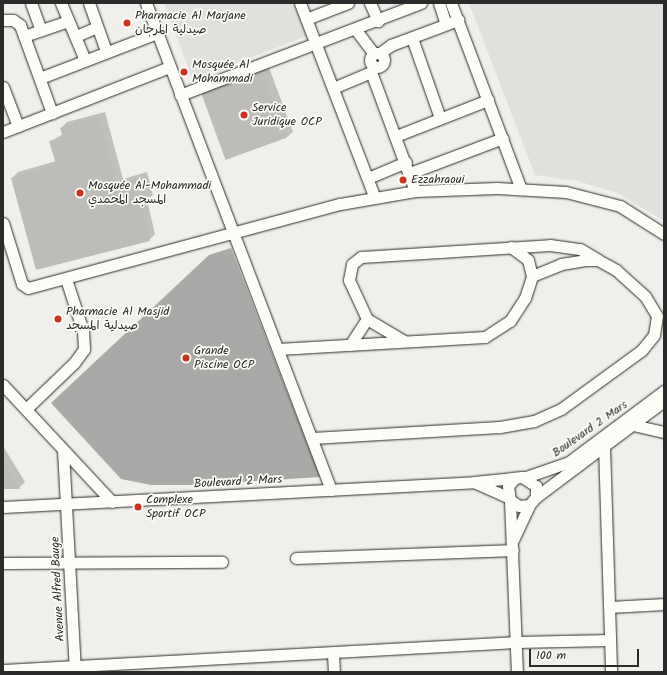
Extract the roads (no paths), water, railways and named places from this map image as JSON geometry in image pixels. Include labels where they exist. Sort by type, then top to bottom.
[{"type":"street","points":[[31,3],[41,30]]},
{"type":"street","points":[[60,3],[76,36],[85,60]]},
{"type":"street","points":[[89,3],[106,51]]},
{"type":"street","points":[[146,3],[331,490]]},
{"type":"street","points":[[300,3],[374,196]]},
{"type":"street","points":[[306,19],[348,3]]},
{"type":"street","points":[[370,3],[378,21]]},
{"type":"street","points":[[180,95],[356,30],[421,3]]},
{"type":"street","points":[[439,3],[446,24]]},
{"type":"street","points":[[451,3],[521,189]]},
{"type":"street","points":[[3,20],[17,22],[24,36],[52,113]]},
{"type":"street","points":[[377,53],[458,20]]},
{"type":"street","points":[[24,36],[68,21]]},
{"type":"street","points":[[76,36],[97,27]]},
{"type":"street","points":[[333,88],[383,64],[377,53],[356,30]]},
{"type":"street","points":[[40,78],[106,51],[157,33]]},
{"type":"street","points":[[412,38],[440,118]]},
{"type":"street","points":[[3,132],[170,67]]},
{"type":"street","points":[[372,69],[410,173],[415,192]]},
{"type":"street","points":[[3,87],[18,126]]},
{"type":"street","points":[[396,136],[488,100]]},
{"type":"street","points":[[410,173],[503,138]]},
{"type":"street","points":[[368,178],[406,162]]},
{"type":"street","points":[[3,223],[13,260],[22,284],[28,288],[374,196],[415,192],[521,189],[566,192],[611,203],[632,212],[664,234]]},
{"type":"street","points":[[278,349],[405,341],[477,339],[497,332],[525,298],[532,276],[528,260],[511,247]]},
{"type":"street","points":[[312,438],[499,428],[534,421],[561,409],[642,350],[656,329],[657,316],[645,296],[616,270],[598,260],[587,251],[573,248],[511,247],[361,256],[352,264],[349,280],[367,319],[405,341]]},
{"type":"street","points":[[3,252],[13,260]]},
{"type":"street","points":[[532,276],[566,262],[598,260]]},
{"type":"street","points":[[26,409],[74,363],[84,349],[83,331],[66,279]]},
{"type":"street","points":[[350,345],[367,319]]},
{"type":"street","points":[[3,385],[112,502]]},
{"type":"street","name":"Boulevard 2 Mars","points":[[3,507],[474,482],[521,478],[569,462],[664,391]]},
{"type":"street","name":"Boulevard 2 Mars","points":[[533,501],[664,401]]},
{"type":"street","points":[[633,425],[664,432]]},
{"type":"street","points":[[604,446],[611,672]]},
{"type":"street","name":"Avenue Alfred Bauge","points":[[64,450],[75,670]]},
{"type":"street","points":[[513,545],[533,501],[534,483],[521,478],[508,486],[513,545],[517,672]]},
{"type":"street","points":[[474,482],[509,498],[519,506],[533,501]]},
{"type":"street","points":[[296,558],[513,545]]},
{"type":"street","points":[[3,563],[69,561],[222,562]]},
{"type":"street","points":[[610,607],[664,604]]},
{"type":"street","points":[[3,670],[75,670],[516,642],[610,640]]},
{"type":"street","points":[[332,654],[334,672]]},
{"type":"place","name":"Pharmacie Al Marjane صيدلية المرجان","points":[[127,23]]},
{"type":"place","name":"Mosquée Al Mohammadi","points":[[184,72]]},
{"type":"place","name":"Service Juridique OCP","points":[[244,115]]},
{"type":"place","name":"Ezzahraoui","points":[[403,180]]},
{"type":"place","name":"Mosquée Al-Mohammadi المسجد المحمدي","points":[[80,193]]},
{"type":"place","name":"Pharmacie Al Masjid صيدلية المسجد","points":[[58,319]]},
{"type":"place","name":"Grande Piscine OCP","points":[[186,358]]},
{"type":"place","name":"Complexe Sportif OCP","points":[[138,507]]}]
